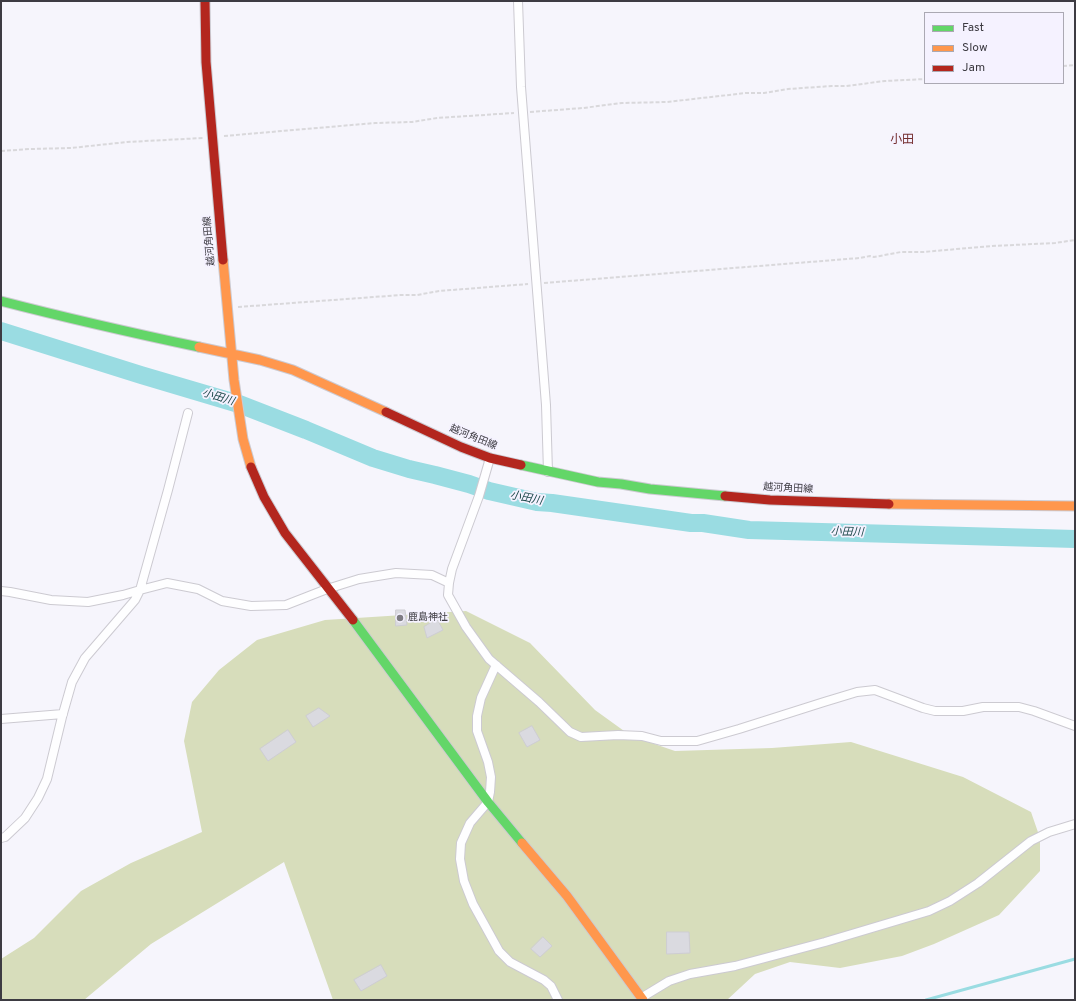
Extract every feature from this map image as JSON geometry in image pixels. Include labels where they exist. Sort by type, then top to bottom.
[{"type":"main road","name":"越河角田線","points":[[205,1],[206,62],[231,355],[260,360],[293,370],[490,458],[598,482],[650,489],[770,500],[863,504],[1075,506]]},
{"type":"main road","points":[[1,300],[50,314],[231,355],[243,439],[251,467],[264,497],[285,533],[360,629],[488,802],[567,896],[642,999]]},
{"type":"street","points":[[518,1],[521,88],[546,405],[548,472]]},
{"type":"street","points":[[1,838],[25,818],[38,798],[47,779],[72,682],[86,658],[135,600],[140,590],[188,413]]},
{"type":"street","points":[[490,458],[479,496],[452,569],[448,596],[466,628],[489,659],[539,702],[570,732],[581,737],[618,735],[642,736],[661,741],[697,741],[739,730],[857,692],[875,690],[935,711],[963,711],[983,707],[1019,707],[1075,726]]},
{"type":"street","points":[[1,591],[51,600],[88,602],[123,596],[167,583],[198,588],[222,601],[251,606],[286,605],[327,588],[359,579],[396,572],[432,575],[449,582]]},
{"type":"street","points":[[496,665],[481,698],[477,716],[477,732],[488,762],[491,777],[490,792],[488,802],[470,823],[461,843],[460,859],[464,882],[499,951],[510,962],[548,983],[558,1000]]},
{"type":"street","points":[[1,719],[63,714]]},
{"type":"street","points":[[642,999],[669,981],[690,974],[735,966],[825,942],[929,911],[950,901],[978,883],[1031,841],[1049,832],[1075,824]]},
{"type":"path","points":[[1064,66],[1075,65]]},
{"type":"path","points":[[1,151],[71,148],[127,142],[212,137],[375,123],[412,122],[437,118],[523,113],[622,103],[668,102],[746,93],[764,93],[788,89],[846,86],[885,81],[924,79]]},
{"type":"path","points":[[227,308],[417,295],[439,291],[536,283],[797,264],[870,256],[874,257],[901,252],[923,252],[992,246],[1054,243],[1075,240]]},
{"type":"green space","points":[[466,611],[530,643],[595,710],[631,736],[675,751],[772,748],[851,742],[963,777],[1031,812],[1040,838],[1040,871],[999,915],[934,944],[902,956],[840,968],[790,962],[755,974],[727,1000],[333,1000],[284,862],[151,944],[84,1000],[1,1000],[1,959],[34,938],[81,891],[131,863],[202,832],[184,741],[192,702],[219,670],[257,640],[325,620]]},
{"type":"building","points":[[396,610],[405,610],[407,625],[396,626]]},
{"type":"building","points":[[437,619],[443,630],[427,638],[424,627]]},
{"type":"building","points":[[319,708],[330,716],[313,727],[306,716]]},
{"type":"building","points":[[532,726],[540,740],[527,747],[519,733]]},
{"type":"building","points":[[288,730],[296,742],[268,761],[260,749]]},
{"type":"building","points":[[667,932],[689,932],[690,953],[667,954]]},
{"type":"building","points":[[543,937],[552,946],[540,957],[531,949]]},
{"type":"building","points":[[381,965],[387,976],[361,991],[354,980]]},
{"type":"waterway","name":"小田川","points":[[1,331],[239,404],[373,458],[409,469],[469,484],[489,491],[537,502],[749,530],[1075,539]]},
{"type":"waterway","points":[[926,1000],[1075,959]]},
{"type":"traffic: fast","points":[[1,301],[199,347]]},
{"type":"traffic: fast","points":[[521,465],[598,482],[650,489],[725,496]]},
{"type":"traffic: fast","points":[[353,620],[488,802],[522,843]]},
{"type":"traffic: slow","points":[[223,260],[234,380],[243,439],[251,467]]},
{"type":"traffic: slow","points":[[199,347],[260,360],[293,370],[386,412]]},
{"type":"traffic: slow","points":[[889,504],[1075,506]]},
{"type":"traffic: slow","points":[[522,843],[567,896],[643,1000]]},
{"type":"traffic: jam","points":[[205,1],[206,62],[223,260]]},
{"type":"traffic: jam","points":[[386,412],[461,447],[490,458],[521,465]]},
{"type":"traffic: jam","points":[[251,467],[264,497],[285,533],[353,620]]},
{"type":"traffic: jam","points":[[725,496],[770,500],[889,504]]},
{"type":"place","name":"鹿島神社","points":[[400,618]]},
{"type":"district","name":"小田","points":[[902,141]]}]
